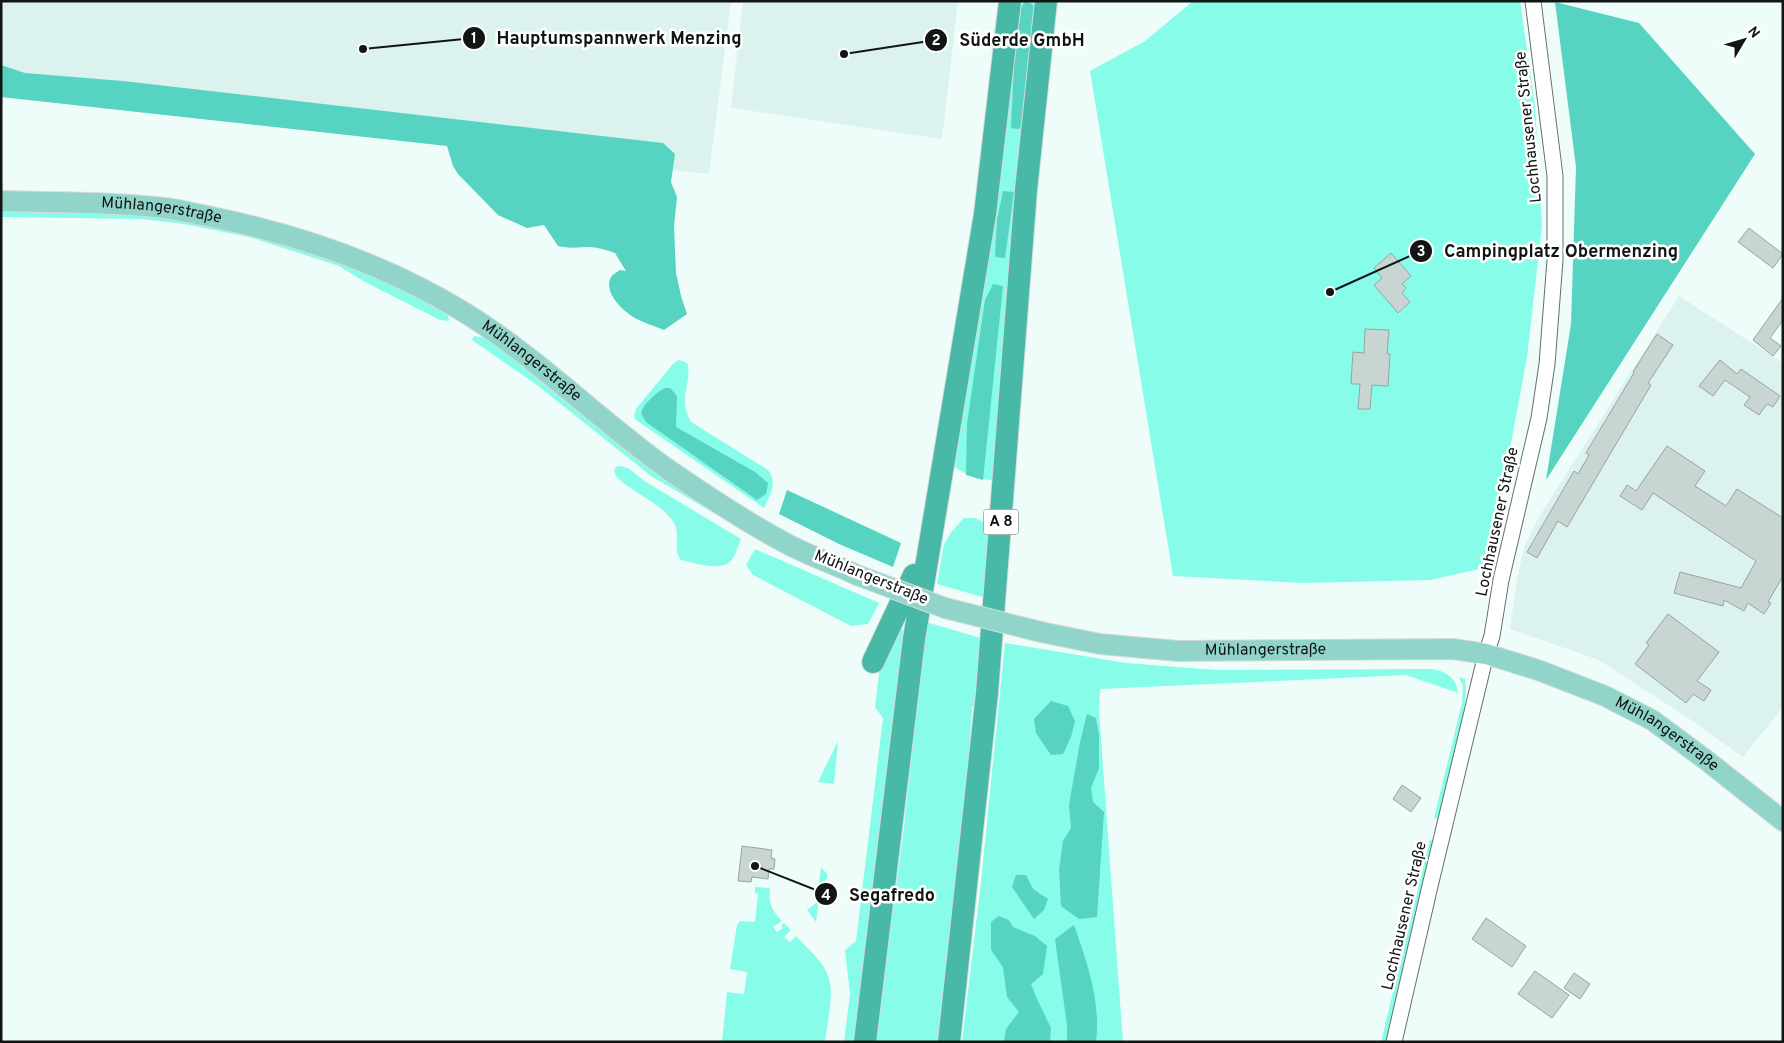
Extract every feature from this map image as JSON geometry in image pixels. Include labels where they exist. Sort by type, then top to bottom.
[{"type":"highway","points":[[866,1042],[914,639],[985,214],[1010,1]]},
{"type":"highway","name":"A 8","points":[[949,1042],[987,693],[1026,190],[1046,1]]},
{"type":"highway","points":[[873,662],[930,540]]},
{"type":"main road","name":"Mühlangerstraße","points":[[1,201],[166,208],[255,226],[296,238],[363,263],[431,294],[467,315],[520,351],[622,435],[670,470],[745,519],[793,546],[857,575],[945,608],[1041,632],[1100,644],[1178,651],[1390,648],[1453,649],[1486,654],[1538,670],[1605,696],[1652,720],[1706,760],[1783,822]]},
{"type":"street","name":"Lochhausener Straße","points":[[1394,1042],[1428,893],[1492,636],[1501,580],[1539,418],[1547,364],[1555,260],[1555,176],[1533,1]]},
{"type":"shaded area","points":[[1,1],[731,1],[709,174],[1,97]]},
{"type":"shaded area","points":[[743,1],[958,1],[942,139],[731,108]]},
{"type":"shaded area","points":[[1679,296],[1783,363],[1783,707],[1743,757],[1688,718],[1599,660],[1510,629],[1517,579],[1524,548],[1537,520]]},
{"type":"green space","points":[[1018,1],[1039,1],[1006,296],[993,480],[987,480],[971,476],[952,465]]},
{"type":"green space","points":[[1025,1],[1034,6],[1022,125],[1019,129],[1011,128],[1014,63],[1021,8]]},
{"type":"green space","points":[[1193,1],[1520,1],[1535,106],[1542,226],[1527,357],[1488,567],[1431,580],[1303,583],[1173,576],[1090,71],[1145,41]]},
{"type":"green space","points":[[1555,2],[1639,23],[1755,154],[1546,480],[1571,324],[1576,167]]},
{"type":"green space","points":[[1,65],[25,73],[123,81],[663,143],[675,154],[671,182],[677,197],[674,226],[676,273],[687,314],[664,330],[630,315],[616,301],[610,289],[611,277],[620,270],[626,271],[615,253],[591,247],[571,248],[558,246],[544,225],[527,228],[498,215],[458,174],[453,166],[447,146],[1,97]]},
{"type":"green space","points":[[1003,191],[1014,192],[1005,258],[995,257],[997,220]]},
{"type":"green space","points":[[1,209],[143,214],[185,220],[316,252],[390,282],[448,314],[449,321],[440,320],[365,282],[339,266],[249,237],[184,224],[142,219],[1,217]]},
{"type":"green space","points":[[993,284],[1003,286],[983,480],[966,475],[967,424],[985,300]]},
{"type":"green space","points":[[474,336],[485,338],[516,358],[744,531],[651,476],[537,385],[472,340]]},
{"type":"green space","points":[[678,360],[688,364],[685,406],[691,422],[768,470],[771,475],[772,489],[764,508],[636,420],[634,416],[636,409]]},
{"type":"green space","points":[[665,388],[670,388],[677,396],[676,427],[755,472],[768,483],[766,494],[757,500],[646,422],[641,413],[643,409],[651,399]]},
{"type":"green space","points":[[616,467],[628,468],[646,482],[741,539],[733,559],[720,566],[700,565],[681,560],[677,551],[677,532],[674,523],[662,509],[630,488],[616,476],[614,471]]},
{"type":"green space","points":[[787,490],[901,543],[893,567],[839,544],[779,514]]},
{"type":"green space","points":[[964,518],[975,518],[991,526],[986,598],[937,584],[944,544],[952,531]]},
{"type":"green space","points":[[755,549],[879,603],[868,624],[851,626],[753,575],[746,565]]},
{"type":"green space","points":[[926,622],[984,639],[979,705],[972,707],[970,739],[974,742],[940,1042],[875,1042],[903,835]]},
{"type":"green space","points":[[898,628],[904,630],[855,1042],[844,1042],[850,994],[845,950],[856,941],[883,718],[875,707],[880,665]]},
{"type":"green space","points":[[1005,643],[1126,663],[1217,670],[1431,669],[1441,671],[1453,679],[1458,693],[1406,675],[1100,689],[1099,712],[1123,1042],[962,1042],[981,882]]},
{"type":"green space","points":[[1459,677],[1465,679],[1466,694],[1463,718],[1439,817],[1436,819],[1434,818],[1462,703],[1463,686]]},
{"type":"green space","points":[[1051,701],[1068,706],[1075,721],[1071,737],[1063,754],[1051,755],[1036,733],[1034,719]]},
{"type":"green space","points":[[1087,714],[1096,718],[1099,735],[1099,768],[1091,788],[1093,802],[1104,812],[1097,917],[1079,919],[1061,906],[1059,870],[1063,841],[1071,828],[1069,805]]},
{"type":"green space","points":[[838,741],[834,784],[818,782]]},
{"type":"green space","points":[[1430,839],[1433,842],[1386,1042],[1381,1042]]},
{"type":"green space","points":[[821,867],[827,874],[827,879],[821,883],[816,922],[807,910],[816,903]]},
{"type":"green space","points":[[1016,875],[1026,875],[1033,889],[1048,899],[1044,910],[1034,919],[1012,887]]},
{"type":"green space","points":[[755,887],[770,888],[772,906],[782,921],[773,927],[777,932],[783,928],[781,926],[784,923],[791,930],[784,937],[790,942],[796,936],[826,970],[831,991],[825,1042],[722,1042],[727,992],[744,994],[747,972],[730,969],[737,925],[740,921],[755,922],[758,894],[755,893]]},
{"type":"green space","points":[[999,916],[1009,920],[1013,927],[1035,936],[1047,946],[1043,974],[1031,984],[1051,1028],[1050,1042],[1004,1042],[1006,1029],[1019,1012],[1007,997],[1003,967],[991,950],[991,922]]},
{"type":"green space","points":[[1074,925],[1095,997],[1096,1042],[1067,1042],[1067,1025],[1055,939]]},
{"type":"building","points":[[1749,228],[1783,254],[1773,268],[1738,242]]},
{"type":"building","points":[[1391,253],[1411,276],[1402,284],[1406,288],[1402,293],[1410,302],[1398,313],[1374,285],[1382,278],[1374,268]]},
{"type":"building","points":[[1783,298],[1783,320],[1770,338],[1781,346],[1773,356],[1753,340]]},
{"type":"building","points":[[1365,329],[1389,330],[1387,354],[1390,354],[1388,386],[1372,385],[1370,409],[1358,409],[1360,384],[1351,384],[1353,352],[1364,353]]},
{"type":"building","points":[[1657,334],[1673,345],[1648,383],[1651,385],[1567,527],[1558,521],[1537,558],[1527,552],[1574,471],[1578,474],[1589,455],[1586,453]]},
{"type":"building","points":[[1720,360],[1737,374],[1741,369],[1780,396],[1773,407],[1767,404],[1759,415],[1744,405],[1750,397],[1725,380],[1713,396],[1699,386]]},
{"type":"building","points":[[1667,446],[1705,471],[1695,486],[1726,506],[1737,489],[1783,518],[1783,576],[1768,602],[1771,603],[1764,614],[1748,603],[1744,611],[1724,600],[1723,606],[1674,593],[1680,572],[1741,588],[1756,561],[1653,493],[1642,510],[1620,496],[1627,485],[1636,491]]},
{"type":"building","points":[[1668,614],[1719,652],[1697,681],[1711,690],[1704,701],[1693,694],[1686,703],[1635,664],[1649,645],[1646,643]]},
{"type":"building","points":[[1402,785],[1421,798],[1411,812],[1393,799]]},
{"type":"building","points":[[742,846],[772,850],[771,858],[775,859],[774,869],[769,869],[768,879],[752,877],[751,882],[738,881]]},
{"type":"building","points":[[1486,918],[1526,946],[1512,967],[1472,939]]},
{"type":"building","points":[[1535,971],[1569,995],[1552,1018],[1518,994]]},
{"type":"building","points":[[1574,973],[1590,984],[1580,999],[1564,988]]},
{"type":"place","name":"Hauptumspannwerk Menzing","points":[[363,49]]},
{"type":"place","name":"Süderde GmbH","points":[[844,54]]},
{"type":"place","name":"Campingplatz Obermenzing","points":[[1330,292]]},
{"type":"place","name":"Segafredo","points":[[755,866]]}]
